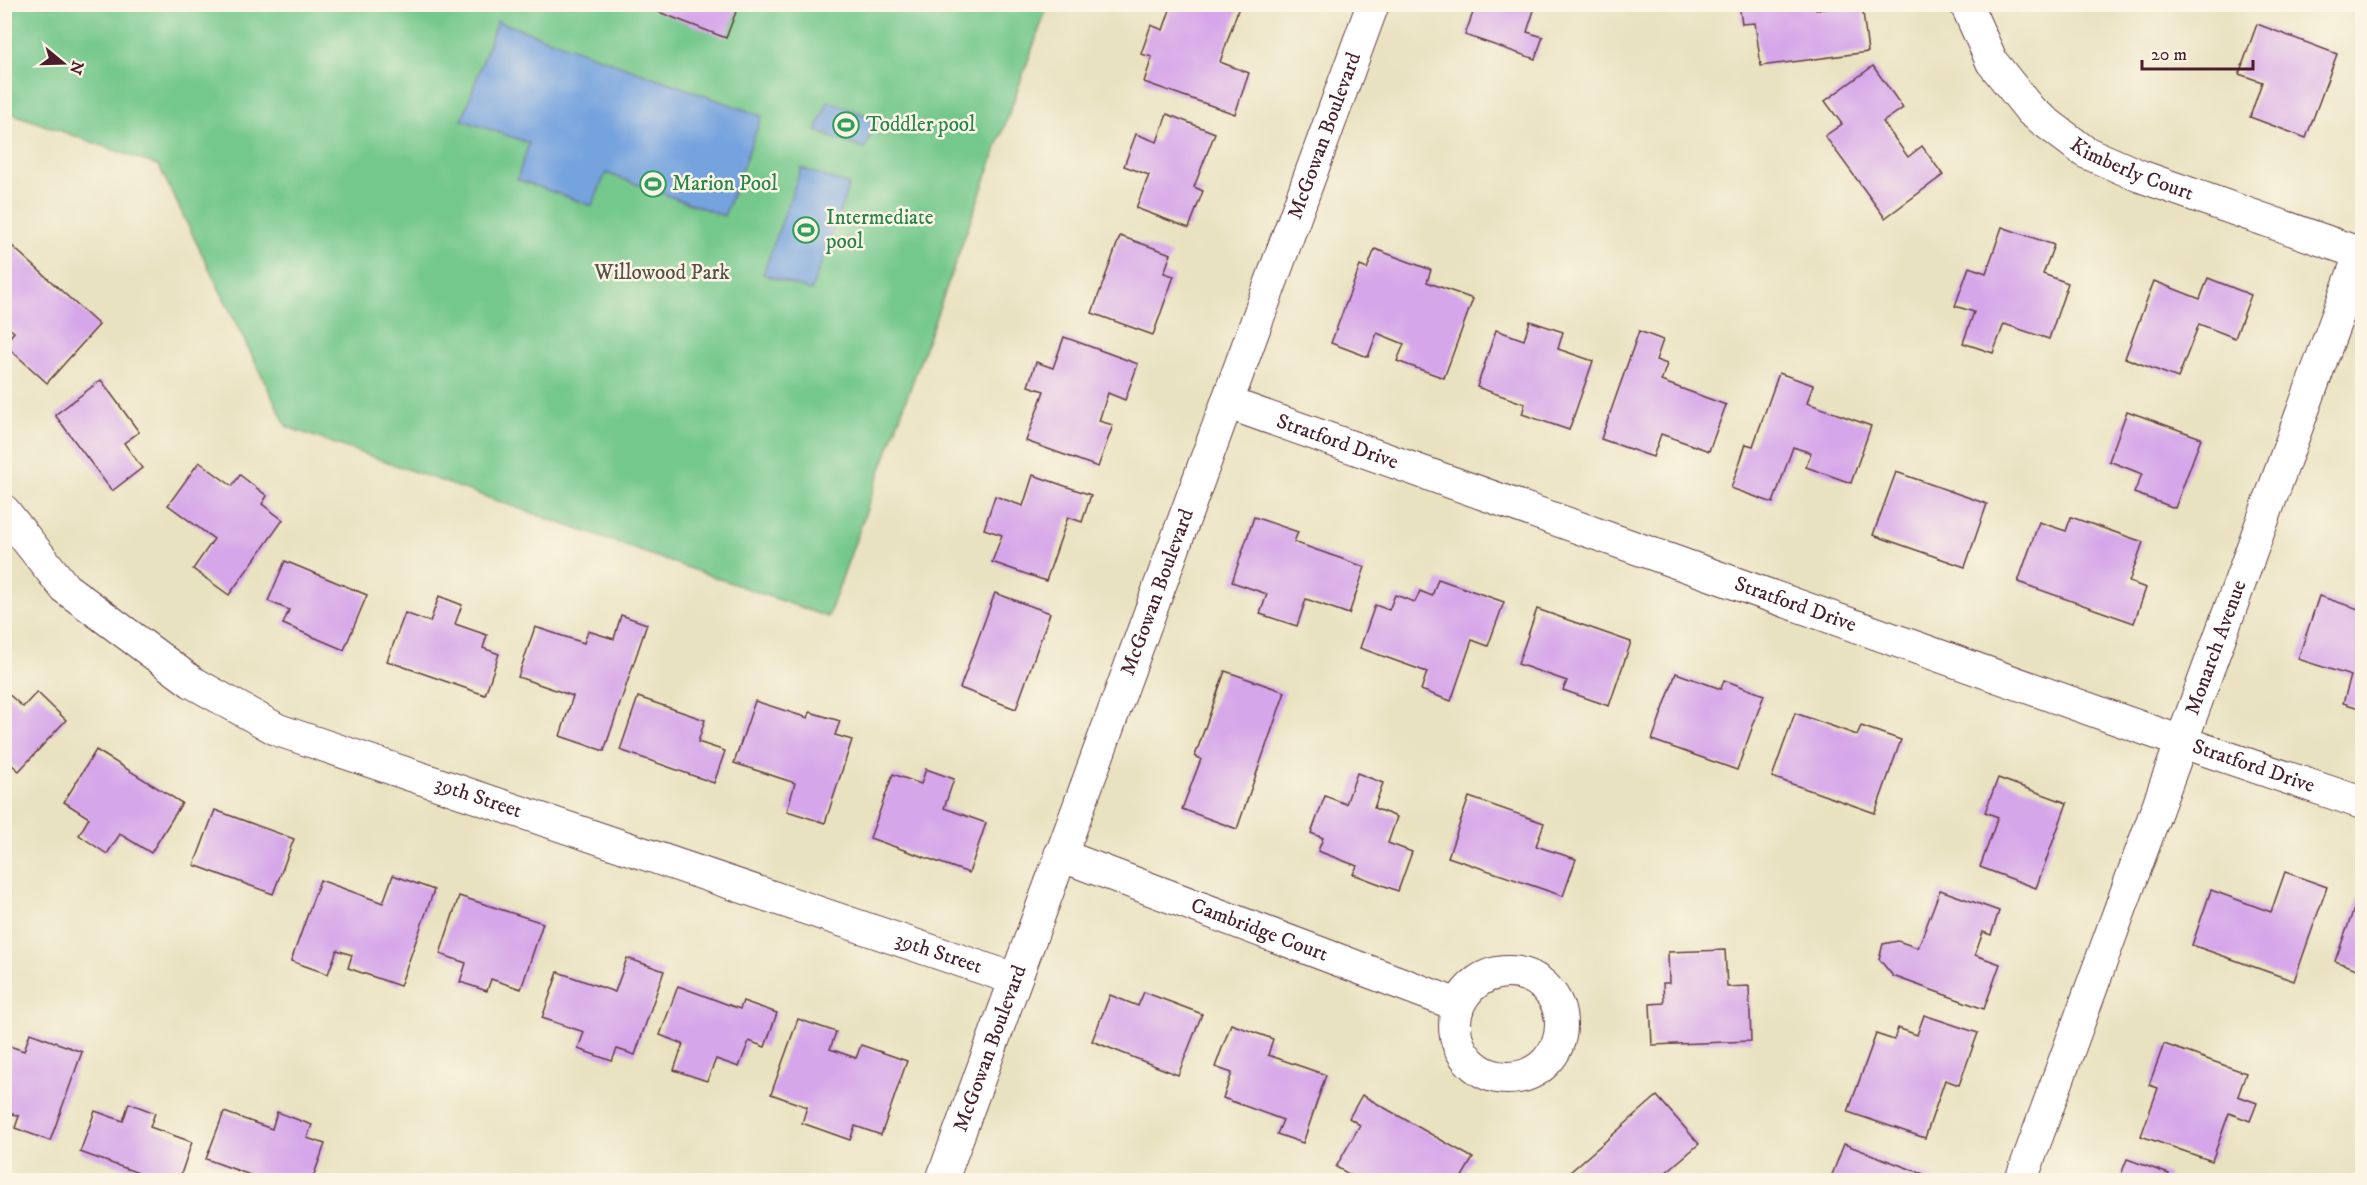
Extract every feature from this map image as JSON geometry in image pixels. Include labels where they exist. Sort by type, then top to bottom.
[{"type":"street","name":"McGowan Boulevard","points":[[942,1180],[1373,4]]},
{"type":"street","name":"Kimberly Court","points":[[1966,4],[1992,62],[2031,111],[2085,152],[2140,176],[2362,252]]},
{"type":"street","name":"Monarch Avenue","points":[[2021,1180],[2362,252]]},
{"type":"street","name":"Stratford Drive","points":[[1228,403],[2182,742],[2362,803]]},
{"type":"street","name":"39th Street","points":[[4,511],[65,588],[192,682],[278,730],[1015,979]]},
{"type":"street","name":"Cambridge Court","points":[[1060,855],[1458,1005]]},
{"type":"green space","name":"Willowood Park","points":[[5,5],[1048,5],[828,617],[287,427],[159,166],[5,111]]},
{"type":"water","name":"Marion Pool","points":[[497,21],[762,116],[724,216],[606,173],[592,206],[517,179],[529,143],[462,120]]},
{"type":"water","name":"Toddler pool","points":[[828,101],[876,119],[865,149],[816,131]]},
{"type":"water","name":"Intermediate pool","points":[[801,168],[849,185],[811,291],[763,274]]},
{"type":"building","points":[[638,4],[739,4],[726,38]]},
{"type":"building","points":[[1172,4],[1240,4],[1220,62],[1249,73],[1235,114],[1144,82],[1152,57],[1141,54],[1151,25],[1163,30]]},
{"type":"building","points":[[1476,4],[1536,4],[1527,32],[1543,37],[1535,59],[1465,35]]},
{"type":"building","points":[[1739,4],[1815,4],[1816,10],[1862,4],[1868,52],[1761,66],[1755,23],[1742,24]]},
{"type":"building","points":[[2257,24],[2337,54],[2306,138],[2250,117],[2262,82],[2239,74]]},
{"type":"building","points":[[1873,66],[1903,108],[1883,122],[1908,157],[1922,146],[1943,175],[1885,218],[1825,136],[1842,124],[1825,101]]},
{"type":"building","points":[[1167,114],[1215,133],[1194,187],[1203,191],[1189,228],[1136,208],[1149,175],[1124,166],[1136,134],[1157,142]]},
{"type":"building","points":[[2002,227],[2054,245],[2043,274],[2068,283],[2049,339],[2004,324],[1993,353],[1963,343],[1974,312],[1955,306],[1969,267],[1986,273]]},
{"type":"building","points":[[1120,236],[1171,254],[1164,273],[1174,276],[1153,335],[1092,313]]},
{"type":"building","points":[[10,244],[99,325],[47,383],[4,344],[14,332],[4,324],[4,250]]},
{"type":"building","points":[[1375,249],[1431,270],[1427,282],[1473,299],[1444,378],[1397,361],[1404,344],[1377,333],[1368,357],[1331,343],[1360,266],[1367,269]]},
{"type":"building","points":[[2208,278],[2251,295],[2235,338],[2199,324],[2178,378],[2125,358],[2154,281],[2200,299]]},
{"type":"building","points":[[1530,321],[1563,332],[1558,349],[1593,361],[1569,430],[1522,414],[1525,404],[1477,387],[1496,330],[1524,340]]},
{"type":"building","points":[[1639,331],[1663,340],[1656,360],[1667,364],[1661,381],[1726,405],[1709,451],[1661,434],[1653,457],[1601,439]]},
{"type":"building","points":[[1064,337],[1138,364],[1125,400],[1108,393],[1099,421],[1113,425],[1098,467],[1026,441],[1044,391],[1028,386],[1036,362],[1053,368]]},
{"type":"building","points":[[1779,373],[1813,385],[1807,403],[1871,426],[1851,483],[1806,467],[1811,453],[1793,447],[1773,503],[1731,488],[1746,444],[1753,446]]},
{"type":"building","points":[[101,380],[139,432],[124,443],[142,468],[112,491],[55,415]]},
{"type":"building","points":[[2127,411],[2201,438],[2175,508],[2134,493],[2142,474],[2109,461]]},
{"type":"building","points":[[199,462],[232,486],[240,475],[267,496],[262,504],[283,520],[229,595],[193,569],[214,539],[168,505]]},
{"type":"building","points":[[1896,472],[1987,504],[1965,567],[1873,535]]},
{"type":"building","points":[[1033,475],[1091,495],[1082,522],[1068,517],[1046,581],[992,562],[1002,535],[984,529],[995,496],[1023,506]]},
{"type":"building","points":[[1254,517],[1298,532],[1294,542],[1365,567],[1349,614],[1306,599],[1297,626],[1260,614],[1267,594],[1232,582]]},
{"type":"building","points":[[2071,517],[2143,542],[2129,582],[2146,588],[2134,623],[2018,582],[2039,522],[2066,531]]},
{"type":"building","points":[[285,561],[367,595],[344,650],[283,624],[289,610],[268,601]]},
{"type":"building","points":[[1438,579],[1504,602],[1488,646],[1472,640],[1451,701],[1421,690],[1427,672],[1360,648],[1375,605],[1389,610],[1395,595],[1415,602],[1420,591],[1432,596]]},
{"type":"building","points":[[995,593],[1050,613],[1016,709],[960,688]]},
{"type":"building","points":[[439,596],[462,605],[455,624],[487,635],[483,648],[499,654],[485,695],[387,661],[405,613],[430,622]]},
{"type":"building","points":[[2319,596],[2362,610],[2362,709],[2343,703],[2351,676],[2298,659]]},
{"type":"building","points":[[1537,609],[1631,642],[1609,706],[1563,690],[1567,681],[1518,664]]},
{"type":"building","points":[[621,615],[647,624],[604,751],[560,736],[573,696],[518,677],[535,627],[584,643],[588,631],[614,639]]},
{"type":"building","points":[[1225,671],[1285,692],[1237,829],[1182,809],[1201,759],[1195,756]]},
{"type":"building","points":[[1676,673],[1721,689],[1724,680],[1764,695],[1737,770],[1652,740]]},
{"type":"building","points":[[4,690],[23,707],[37,692],[66,720],[19,771],[4,758]]},
{"type":"building","points":[[638,697],[705,720],[698,742],[725,751],[714,783],[620,750]]},
{"type":"building","points":[[755,701],[808,718],[810,712],[840,721],[835,735],[852,740],[825,823],[787,811],[795,783],[734,763]]},
{"type":"building","points":[[1795,713],[1857,735],[1861,726],[1901,740],[1875,813],[1772,777]]},
{"type":"building","points":[[96,750],[182,803],[151,853],[120,834],[107,854],[79,835],[89,818],[64,802]]},
{"type":"building","points":[[926,769],[954,779],[944,808],[986,823],[969,873],[870,838],[893,774],[921,784]]},
{"type":"building","points":[[1357,773],[1383,783],[1374,808],[1397,817],[1388,843],[1412,852],[1398,891],[1353,874],[1357,866],[1318,851],[1323,838],[1311,833],[1325,796],[1346,804]]},
{"type":"building","points":[[1998,778],[2067,803],[2036,888],[1980,867],[1998,817],[1985,812]]},
{"type":"building","points":[[1469,797],[1544,823],[1536,846],[1576,859],[1563,896],[1448,857]]},
{"type":"building","points":[[215,810],[294,839],[273,894],[194,865]]},
{"type":"building","points":[[2285,872],[2327,887],[2294,981],[2192,945],[2211,890],[2271,912]]},
{"type":"building","points":[[393,875],[434,890],[400,986],[348,968],[352,955],[337,950],[328,974],[291,961],[320,880],[383,903]]},
{"type":"building","points":[[1940,890],[1999,911],[1991,935],[1983,932],[1975,955],[2000,964],[1984,1009],[1893,976],[1879,959],[1883,944],[1898,941],[1918,948]]},
{"type":"building","points":[[459,896],[543,923],[521,989],[491,979],[487,991],[460,982],[466,963],[440,954]]},
{"type":"building","points":[[2358,898],[2362,900],[2362,971],[2335,961]]},
{"type":"building","points":[[1725,950],[1727,987],[1749,986],[1751,1041],[1652,1045],[1650,1004],[1664,1003],[1663,983],[1669,983],[1668,952]]},
{"type":"building","points":[[627,958],[664,971],[635,1055],[617,1049],[612,1061],[578,1049],[584,1032],[542,1018],[558,972],[615,992]]},
{"type":"building","points":[[678,986],[740,1009],[743,1001],[777,1013],[765,1047],[749,1041],[739,1067],[716,1059],[707,1081],[674,1070],[683,1044],[660,1035]]},
{"type":"building","points":[[1144,992],[1202,1014],[1178,1075],[1092,1041],[1110,995],[1138,1006]]},
{"type":"building","points":[[1924,1015],[1978,1033],[1959,1085],[1945,1080],[1925,1138],[1848,1112],[1876,1034],[1894,1040],[1898,1028],[1917,1035]]},
{"type":"building","points":[[798,1019],[836,1032],[830,1049],[856,1058],[861,1045],[907,1061],[881,1135],[855,1126],[850,1140],[802,1123],[807,1107],[771,1094]]},
{"type":"building","points":[[1231,1024],[1273,1039],[1268,1055],[1326,1075],[1303,1143],[1277,1134],[1283,1120],[1223,1098],[1232,1073],[1215,1067]]},
{"type":"building","points":[[30,1033],[82,1052],[50,1141],[15,1128],[19,1116],[4,1111],[4,1044],[24,1051]]},
{"type":"building","points":[[2164,1044],[2246,1073],[2238,1096],[2257,1103],[2250,1121],[2229,1113],[2212,1161],[2141,1136],[2158,1088],[2149,1085]]},
{"type":"building","points":[[1362,1095],[1473,1158],[1460,1180],[1360,1180],[1336,1167],[1360,1125],[1349,1118]]},
{"type":"building","points":[[1657,1096],[1699,1144],[1657,1180],[1561,1180]]},
{"type":"building","points":[[129,1103],[155,1113],[150,1127],[192,1142],[179,1180],[158,1180],[80,1152],[95,1111],[123,1121]]},
{"type":"building","points":[[224,1112],[272,1129],[277,1112],[312,1125],[307,1138],[325,1144],[312,1180],[264,1180],[206,1159]]},
{"type":"building","points":[[1844,1144],[1934,1178],[1933,1180],[1830,1180]]},
{"type":"building","points":[[2127,1159],[2169,1174],[2167,1180],[2119,1180]]},
{"type":"place","name":"Toddler pool","points":[[846,125]]},
{"type":"place","name":"Marion Pool","points":[[653,184]]},
{"type":"place","name":"Intermediate pool","points":[[806,230]]}]
